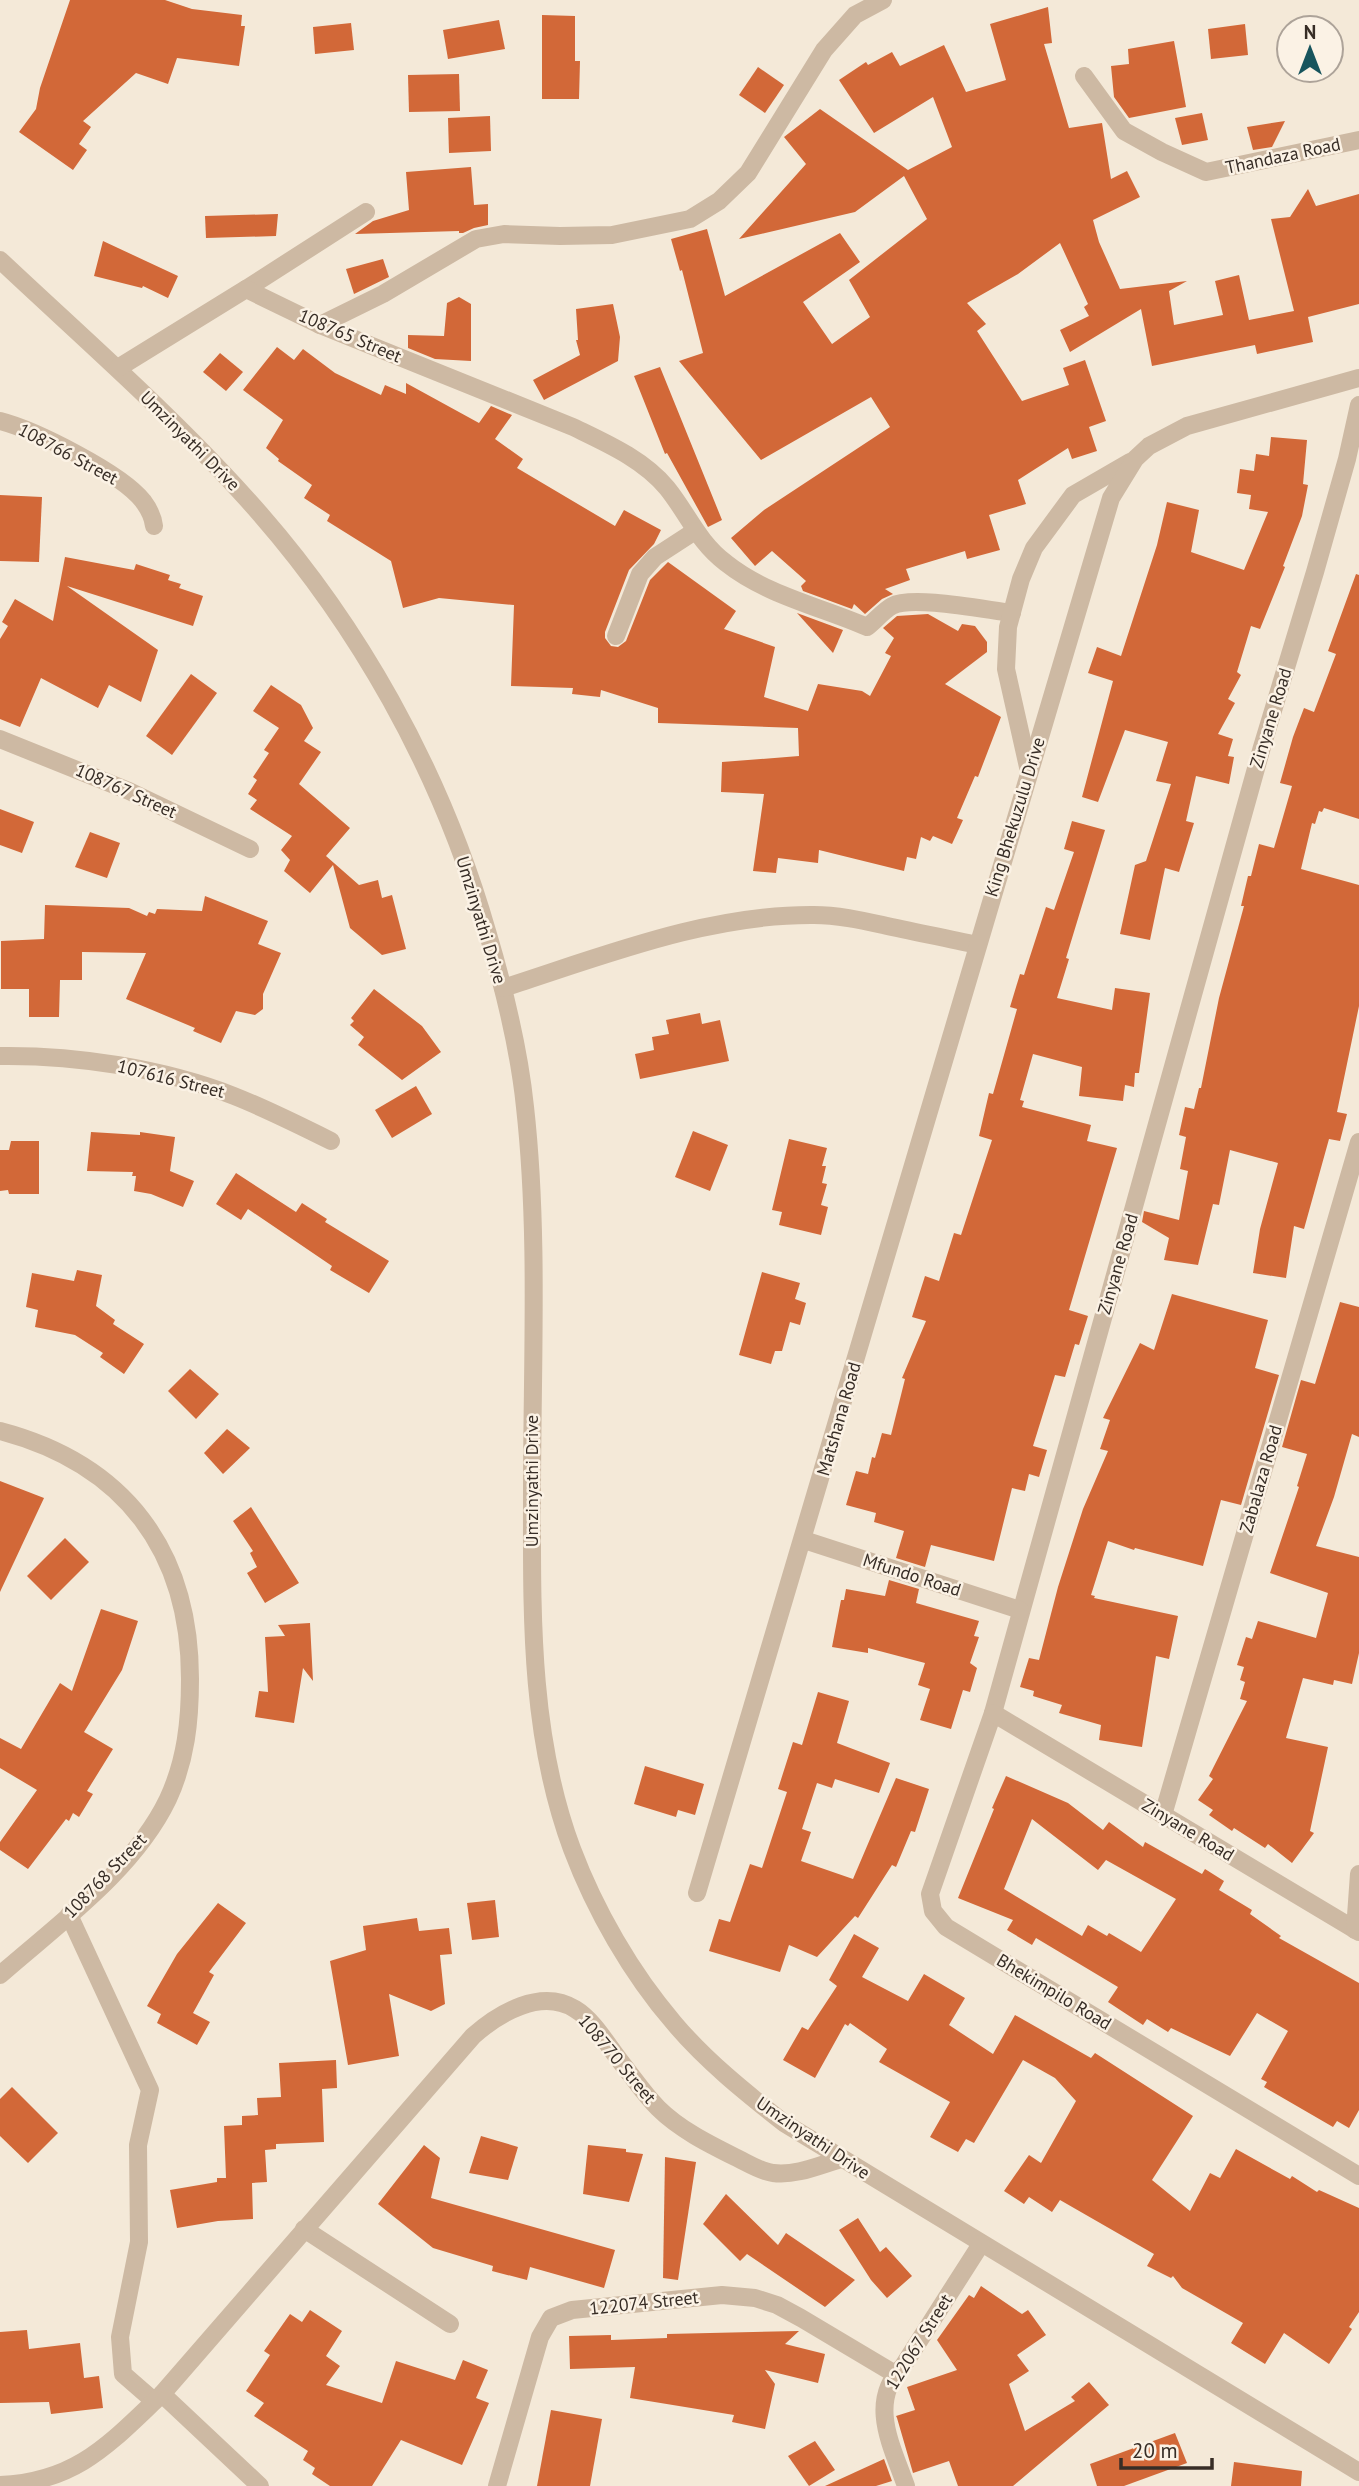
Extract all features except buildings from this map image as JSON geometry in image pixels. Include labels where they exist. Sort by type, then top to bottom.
[{"type":"street","points":[[320,325],[383,293],[476,239],[504,234],[612,235],[690,219],[719,201],[748,173],[824,50],[855,15],[884,0]]},
{"type":"street","name":"Thandaza Road","points":[[1084,76],[1124,131],[1206,172],[1359,140]]},
{"type":"street","points":[[118,368],[366,212]]},
{"type":"street","name":"Umzinyathi Drive","points":[[0,260],[118,368],[183,432],[268,524],[339,615],[364,654],[420,756],[470,875],[503,988],[516,1046],[530,1164],[532,1606],[540,1719],[556,1798],[572,1850],[594,1899],[636,1971],[672,2021],[732,2081],[784,2123],[1359,2472]]},
{"type":"street","name":"108765 Street","points":[[246,289],[320,325],[573,426],[643,465],[667,488],[701,541],[726,564],[754,581],[867,627],[891,606],[905,602],[1012,613]]},
{"type":"street","name":"King Bhekuzulu Drive","points":[[977,945],[1111,498],[1135,459],[1149,446],[1187,426],[1359,378]]},
{"type":"street","name":"Zinyane Road","points":[[1357,1931],[993,1713],[1262,747],[1319,560],[1359,405]]},
{"type":"street","name":"108766 Street","points":[[0,421],[38,436],[122,482],[143,501],[152,516],[154,526]]},
{"type":"street","points":[[1029,770],[1006,669],[1008,627],[1021,579],[1034,548],[1073,495],[1135,459]]},
{"type":"street","points":[[616,636],[640,574],[655,557],[695,531]]},
{"type":"street","name":"108767 Street","points":[[0,739],[130,790],[250,849]]},
{"type":"street","points":[[503,988],[680,934],[726,923],[778,917],[815,915],[849,918],[977,945]]},
{"type":"street","name":"Matshana Road","points":[[697,1893],[804,1540],[977,945]]},
{"type":"street","name":"107616 Street","points":[[0,1056],[102,1062],[192,1083],[244,1100],[331,1142]]},
{"type":"street","name":"Zabalaza Road","points":[[1163,1815],[1359,1142]]},
{"type":"street","name":"108768 Street","points":[[0,1431],[73,1460],[90,1470],[124,1499],[163,1550],[176,1582],[186,1626],[190,1674],[187,1737],[182,1762],[168,1799],[151,1827],[127,1858],[69,1915],[1,1971]]},
{"type":"street","name":"Mfundo Road","points":[[804,1540],[1020,1610]]},
{"type":"street","name":"Bhekimpilo Road","points":[[993,1713],[930,1894],[936,1917],[946,1927],[1359,2176]]},
{"type":"street","points":[[1357,1931],[1359,1874]]},
{"type":"street","points":[[69,1915],[150,2090],[138,2145],[139,2242],[120,2337],[123,2374],[158,2397],[260,2486]]},
{"type":"street","name":"108770 Street","points":[[0,2485],[37,2483],[90,2459],[158,2397],[474,2036],[489,2022],[507,2011],[537,2003],[562,2004],[582,2014],[659,2109],[716,2148],[774,2173],[796,2172],[841,2159]]},
{"type":"street","points":[[304,2229],[450,2324]]},
{"type":"street","name":"122067 Street","points":[[906,2486],[889,2438],[883,2404],[885,2395],[895,2374],[903,2366],[981,2244]]},
{"type":"street","name":"122074 Street","points":[[497,2486],[540,2337],[551,2318],[572,2310],[722,2295],[755,2298],[777,2305],[801,2318],[895,2374]]}]
